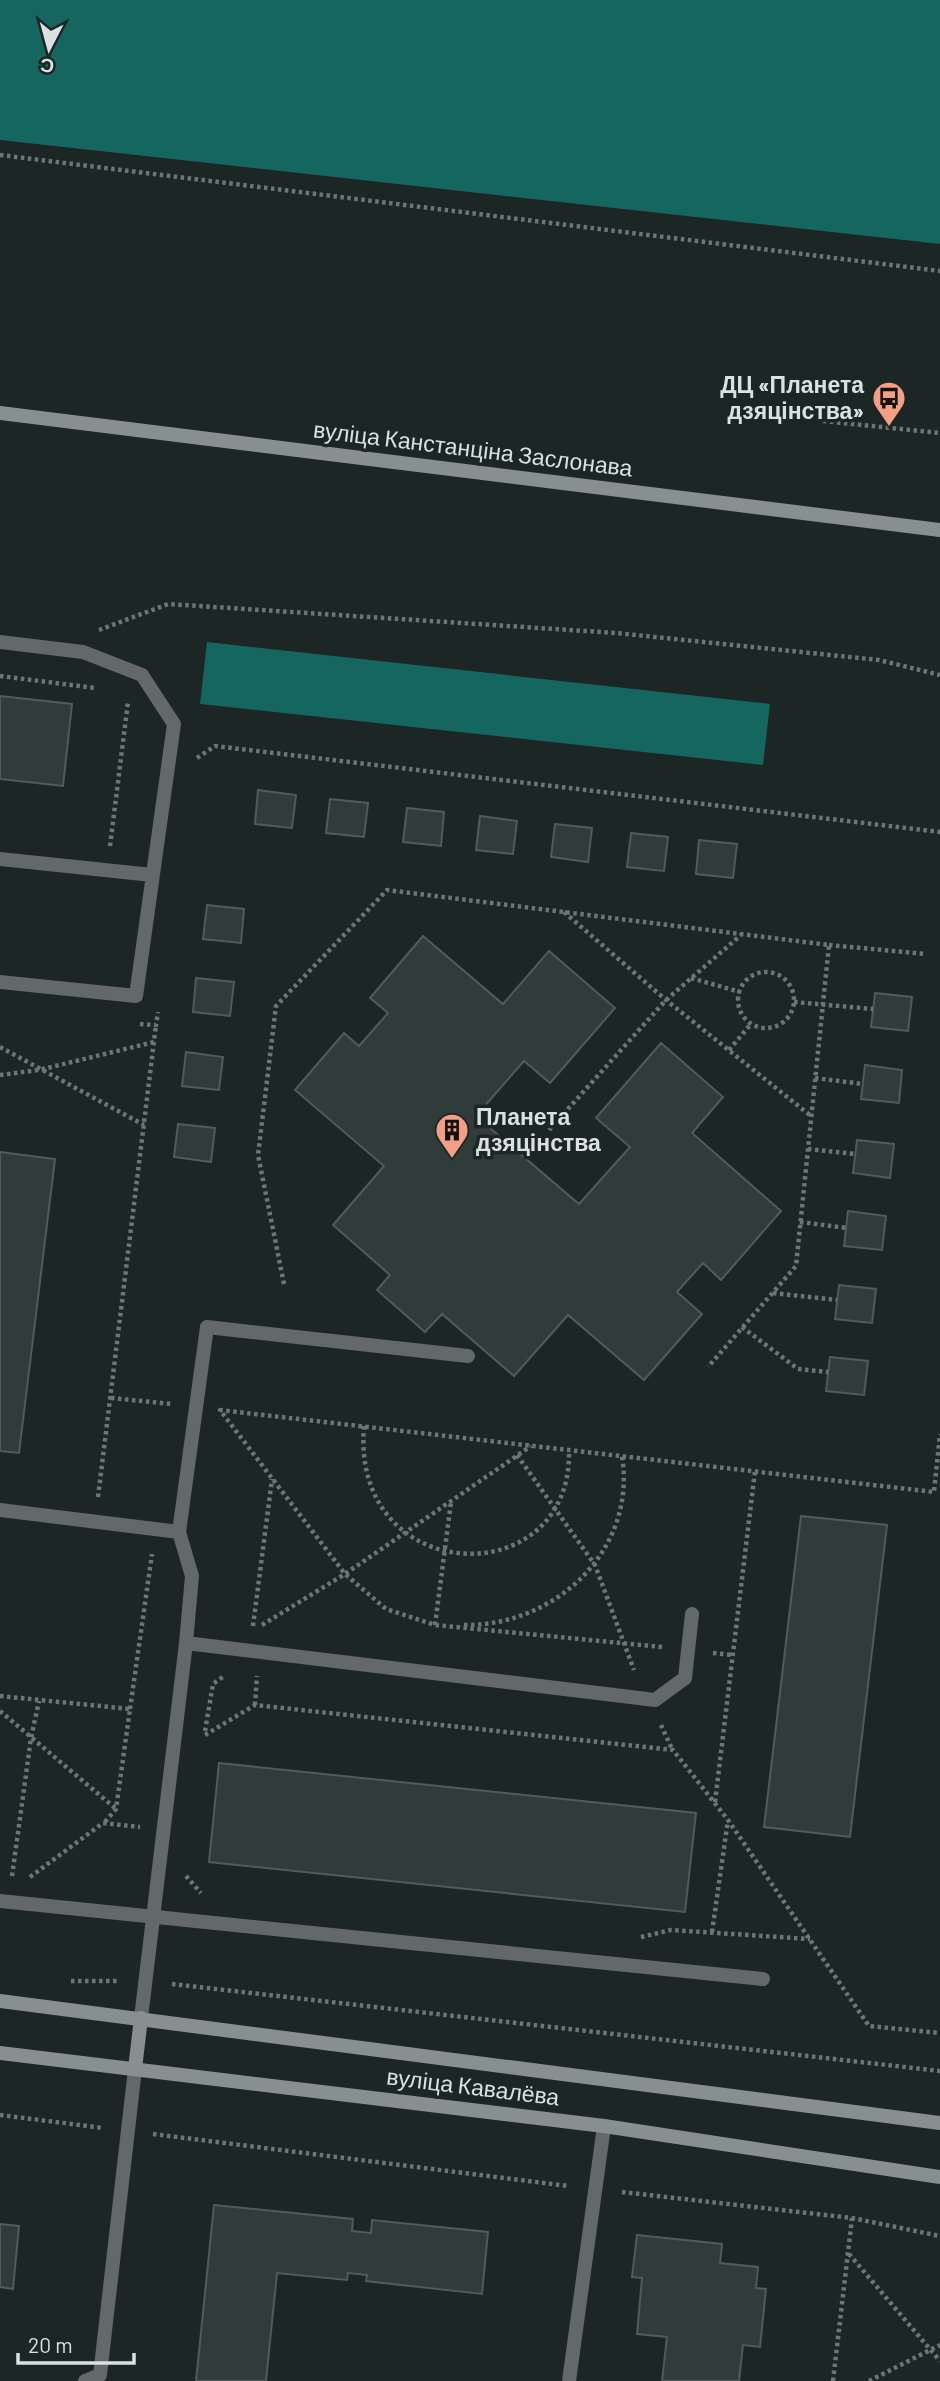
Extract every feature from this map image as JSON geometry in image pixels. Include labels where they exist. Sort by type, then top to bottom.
[{"type":"street","name":"вуліца Канстанціна Заслонава","points":[[0,413],[940,530]]},
{"type":"street","name":"вуліца Кавалёва","points":[[0,2001],[940,2123]]},
{"type":"street","points":[[135,2069],[141,2018]]},
{"type":"street","name":"вуліца Кавалёва","points":[[0,2053],[604,2126],[940,2177]]},
{"type":"lane","points":[[0,642],[83,652],[142,675],[174,724],[136,996],[0,982]]},
{"type":"lane","points":[[0,859],[152,875]]},
{"type":"lane","points":[[141,2018],[186,1643],[192,1576],[179,1532],[207,1327],[468,1356]]},
{"type":"lane","points":[[0,1510],[179,1532]]},
{"type":"lane","points":[[186,1643],[654,1700],[685,1678],[692,1615]]},
{"type":"lane","points":[[0,1900],[763,1979]]},
{"type":"lane","points":[[85,2381],[100,2375],[135,2069]]},
{"type":"lane","points":[[569,2381],[604,2126]]},
{"type":"path","points":[[0,155],[940,271]]},
{"type":"path","points":[[823,421],[940,433]]},
{"type":"path","points":[[97,630],[168,604],[616,633],[879,660],[940,675]]},
{"type":"path","points":[[0,676],[94,688],[105,692]]},
{"type":"path","points":[[96,847],[110,849],[128,701],[117,696]]},
{"type":"path","points":[[187,765],[215,746],[940,832]]},
{"type":"path","points":[[285,1284],[258,1155],[276,1006],[387,890],[829,945],[926,954]]},
{"type":"path","points":[[564,912],[666,1000],[811,1116]]},
{"type":"path","points":[[549,1130],[666,1000],[742,934]]},
{"type":"path","points":[[708,1367],[796,1266],[829,945]]},
{"type":"path","points":[[768,972],[782,976],[792,987],[794,1002],[790,1015],[779,1025],[765,1028],[751,1023],[741,1013],[740,992],[743,984],[754,974],[768,972]]},
{"type":"path","points":[[690,977],[740,992]]},
{"type":"path","points":[[98,1503],[159,998]]},
{"type":"path","points":[[794,1002],[873,1009]]},
{"type":"path","points":[[130,1023],[156,1025]]},
{"type":"path","points":[[729,1050],[751,1023]]},
{"type":"path","points":[[0,1075],[38,1070],[154,1042]]},
{"type":"path","points":[[0,1047],[38,1070],[144,1125]]},
{"type":"path","points":[[815,1078],[863,1084]]},
{"type":"path","points":[[808,1149],[855,1154]]},
{"type":"path","points":[[800,1222],[847,1228]]},
{"type":"path","points":[[772,1293],[837,1300]]},
{"type":"path","points":[[742,1327],[797,1369],[828,1372]]},
{"type":"path","points":[[111,1398],[173,1404]]},
{"type":"path","points":[[733,1655],[435,1625],[409,1619],[386,1609],[345,1574],[219,1410],[933,1492],[940,1434]]},
{"type":"path","points":[[364,1426],[362,1450],[365,1477],[381,1506],[406,1532],[428,1546],[461,1555],[502,1550],[527,1538],[554,1506],[567,1478],[569,1450]]},
{"type":"path","points":[[272,1478],[252,1630],[345,1574],[531,1446]]},
{"type":"path","points":[[517,1455],[595,1565],[648,1700],[673,1750],[728,1820],[869,2026],[940,2033]]},
{"type":"path","points":[[435,1625],[479,1625],[521,1616],[559,1597],[595,1565],[610,1542],[622,1507],[625,1489],[622,1456]]},
{"type":"path","points":[[715,1803],[755,1471]]},
{"type":"path","points":[[435,1625],[451,1501]]},
{"type":"path","points":[[34,1885],[20,1883],[103,1823],[116,1809],[152,1550]]},
{"type":"path","points":[[202,1749],[213,1684],[231,1671]]},
{"type":"path","points":[[244,1673],[257,1675],[255,1705]]},
{"type":"path","points":[[0,1696],[130,1709]]},
{"type":"path","points":[[12,1882],[31,1738],[39,1700]]},
{"type":"path","points":[[205,1735],[255,1705],[673,1750]]},
{"type":"path","points":[[0,1711],[116,1809]]},
{"type":"path","points":[[712,1932],[728,1820]]},
{"type":"path","points":[[103,1823],[149,1828]]},
{"type":"path","points":[[182,1872],[202,1895]]},
{"type":"path","points":[[629,1940],[671,1930],[810,1939]]},
{"type":"path","points":[[63,1981],[145,1981],[940,2071]]},
{"type":"path","points":[[0,2115],[594,2189],[852,2218],[940,2236]]},
{"type":"path","points":[[833,2381],[852,2218]]},
{"type":"path","points":[[849,2253],[940,2361]]},
{"type":"path","points":[[869,2381],[940,2346]]},
{"type":"shaded area","points":[[0,0],[940,0],[940,244],[0,140]]},
{"type":"shaded area","points":[[207,642],[770,704],[763,765],[200,704]]},
{"type":"building","points":[[0,696],[72,704],[63,786],[0,779]]},
{"type":"building","points":[[258,790],[296,795],[292,828],[255,824]]},
{"type":"building","points":[[330,799],[368,803],[364,837],[326,833]]},
{"type":"building","points":[[407,808],[444,812],[441,846],[403,842]]},
{"type":"building","points":[[480,816],[517,821],[513,854],[476,850]]},
{"type":"building","points":[[555,824],[592,828],[588,862],[551,857]]},
{"type":"building","points":[[631,833],[668,837],[664,871],[627,867]]},
{"type":"building","points":[[699,840],[737,844],[733,878],[696,874]]},
{"type":"building","points":[[207,905],[244,909],[241,943],[203,939]]},
{"type":"building","name":"Планета дзяцінства","points":[[423,936],[503,1004],[549,951],[615,1008],[550,1083],[524,1061],[476,1116],[579,1204],[630,1147],[596,1118],[661,1043],[723,1097],[692,1133],[781,1211],[721,1280],[703,1263],[677,1292],[702,1314],[644,1380],[568,1315],[514,1376],[442,1314],[425,1332],[377,1290],[390,1275],[333,1225],[384,1166],[295,1090],[344,1033],[359,1046],[388,1013],[370,998]]},
{"type":"building","points":[[196,978],[234,982],[230,1016],[193,1012]]},
{"type":"building","points":[[875,993],[912,997],[908,1031],[871,1027]]},
{"type":"building","points":[[186,1052],[223,1057],[219,1090],[182,1086]]},
{"type":"building","points":[[865,1065],[902,1070],[899,1103],[861,1099]]},
{"type":"building","points":[[178,1124],[215,1128],[211,1162],[174,1157]]},
{"type":"building","points":[[857,1140],[894,1144],[890,1178],[853,1173]]},
{"type":"building","points":[[0,1152],[55,1159],[19,1453],[0,1451]]},
{"type":"building","points":[[848,1211],[886,1216],[882,1250],[844,1246]]},
{"type":"building","points":[[839,1285],[876,1289],[872,1323],[835,1319]]},
{"type":"building","points":[[830,1357],[868,1361],[864,1395],[826,1391]]},
{"type":"building","points":[[801,1516],[887,1525],[850,1837],[764,1827]]},
{"type":"building","points":[[219,1763],[696,1813],[685,1912],[209,1862]]},
{"type":"building","points":[[214,2205],[353,2219],[352,2231],[371,2233],[372,2220],[488,2232],[482,2294],[366,2281],[367,2275],[348,2273],[347,2280],[277,2273],[266,2381],[196,2381]]},
{"type":"building","points":[[0,2224],[19,2226],[13,2289],[0,2287]]},
{"type":"building","points":[[637,2235],[722,2244],[720,2263],[758,2267],[756,2288],[766,2289],[760,2347],[743,2345],[739,2381],[662,2381],[667,2337],[637,2334],[642,2278],[632,2277]]},
{"type":"place","name":"ДЦ «Планета дзяцінства»","points":[[889,428]]},
{"type":"place","name":"Планета дзяцінства","points":[[452,1160]]}]
